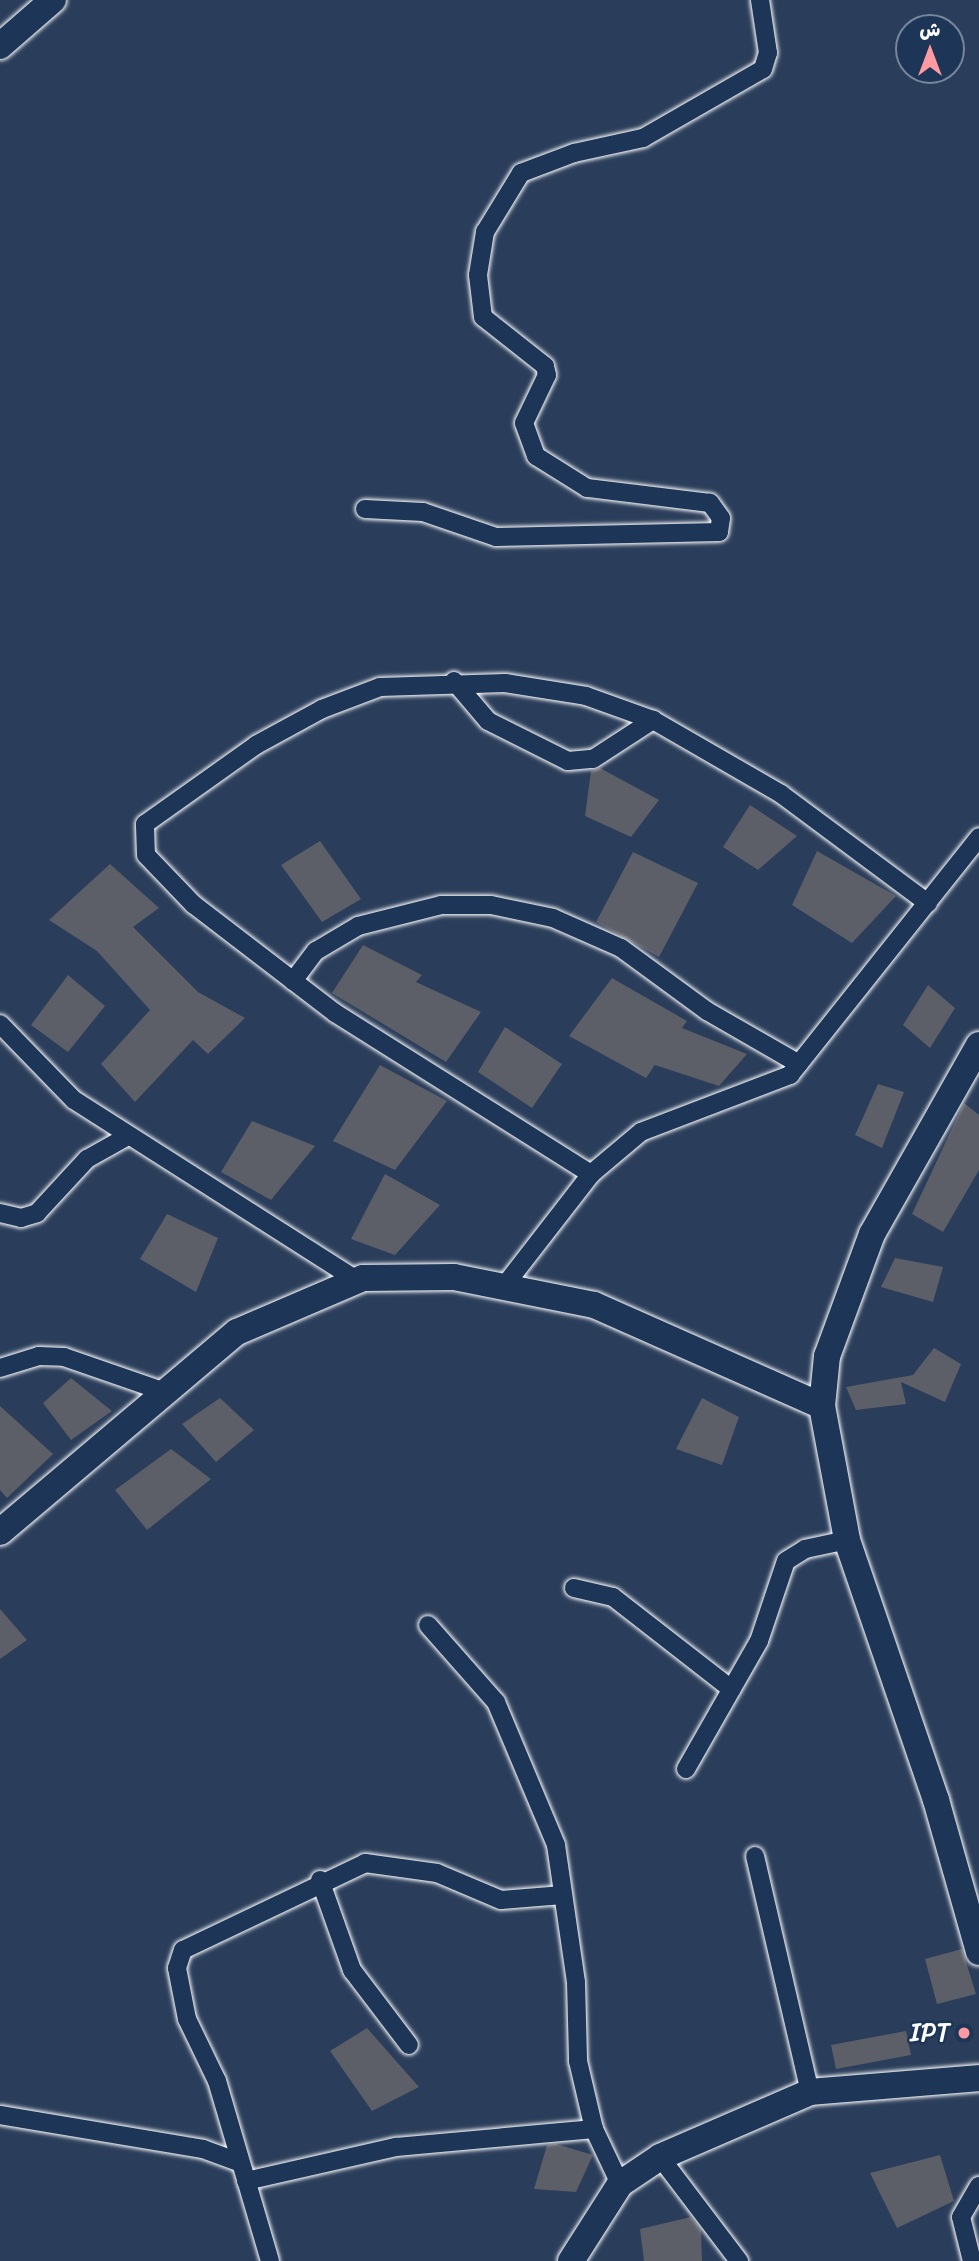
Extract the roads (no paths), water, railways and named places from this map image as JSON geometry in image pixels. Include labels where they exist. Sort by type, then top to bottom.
[{"type":"main road","points":[[0,46],[53,0]]},
{"type":"main road","points":[[979,1045],[872,1234],[827,1356],[822,1406],[847,1540],[936,1800],[979,1952]]},
{"type":"main road","points":[[0,1532],[162,1391],[237,1332],[357,1280],[396,1274],[505,1285],[594,1305],[822,1406]]},
{"type":"main road","points":[[571,2261],[620,2184],[660,2157],[810,2092],[979,2078]]},
{"type":"street","points":[[365,509],[423,512],[496,537],[719,532],[721,518],[710,503],[587,488],[536,456],[524,423],[547,375],[545,366],[483,317],[478,275],[485,232],[521,173],[574,153],[643,138],[763,69],[768,53],[760,0]]},
{"type":"street","points":[[454,681],[488,721],[568,761],[593,759],[653,720]]},
{"type":"street","points":[[591,1174],[293,981],[194,905],[146,855],[145,824],[256,745],[322,709],[380,687],[454,681],[586,696],[653,720],[781,794],[928,903]]},
{"type":"street","points":[[505,1285],[591,1174],[652,1126],[773,1084],[799,1064],[979,837]]},
{"type":"street","points":[[293,981],[316,951],[358,926],[441,905],[491,905],[554,918],[621,948],[708,1011],[799,1064]]},
{"type":"street","points":[[0,1024],[74,1100],[357,1280]]},
{"type":"street","points":[[0,1213],[21,1218],[37,1213],[87,1159],[128,1136]]},
{"type":"street","points":[[0,1367],[39,1356],[64,1357],[162,1391]]},
{"type":"street","points":[[686,1769],[770,1616],[786,1561],[805,1549],[847,1540]]},
{"type":"street","points":[[574,1588],[613,1597],[731,1689]]},
{"type":"street","points":[[428,1625],[477,1678],[511,1733],[556,1845],[578,2002],[578,2061],[594,2129],[620,2184]]},
{"type":"street","points":[[755,1856],[810,2092]]},
{"type":"street","points":[[270,2261],[217,2081],[187,2019],[178,1957],[190,1944],[320,1880],[377,1863],[453,1877],[501,1900],[563,1895]]},
{"type":"street","points":[[320,1880],[352,1970],[409,2045]]},
{"type":"street","points":[[0,2115],[210,2151],[243,2172],[396,2147],[594,2129]]},
{"type":"street","points":[[660,2157],[739,2261]]},
{"type":"street","points":[[972,2261],[961,2217],[979,2186]]},
{"type":"place","name":"IPT","points":[[964,2033]]}]
